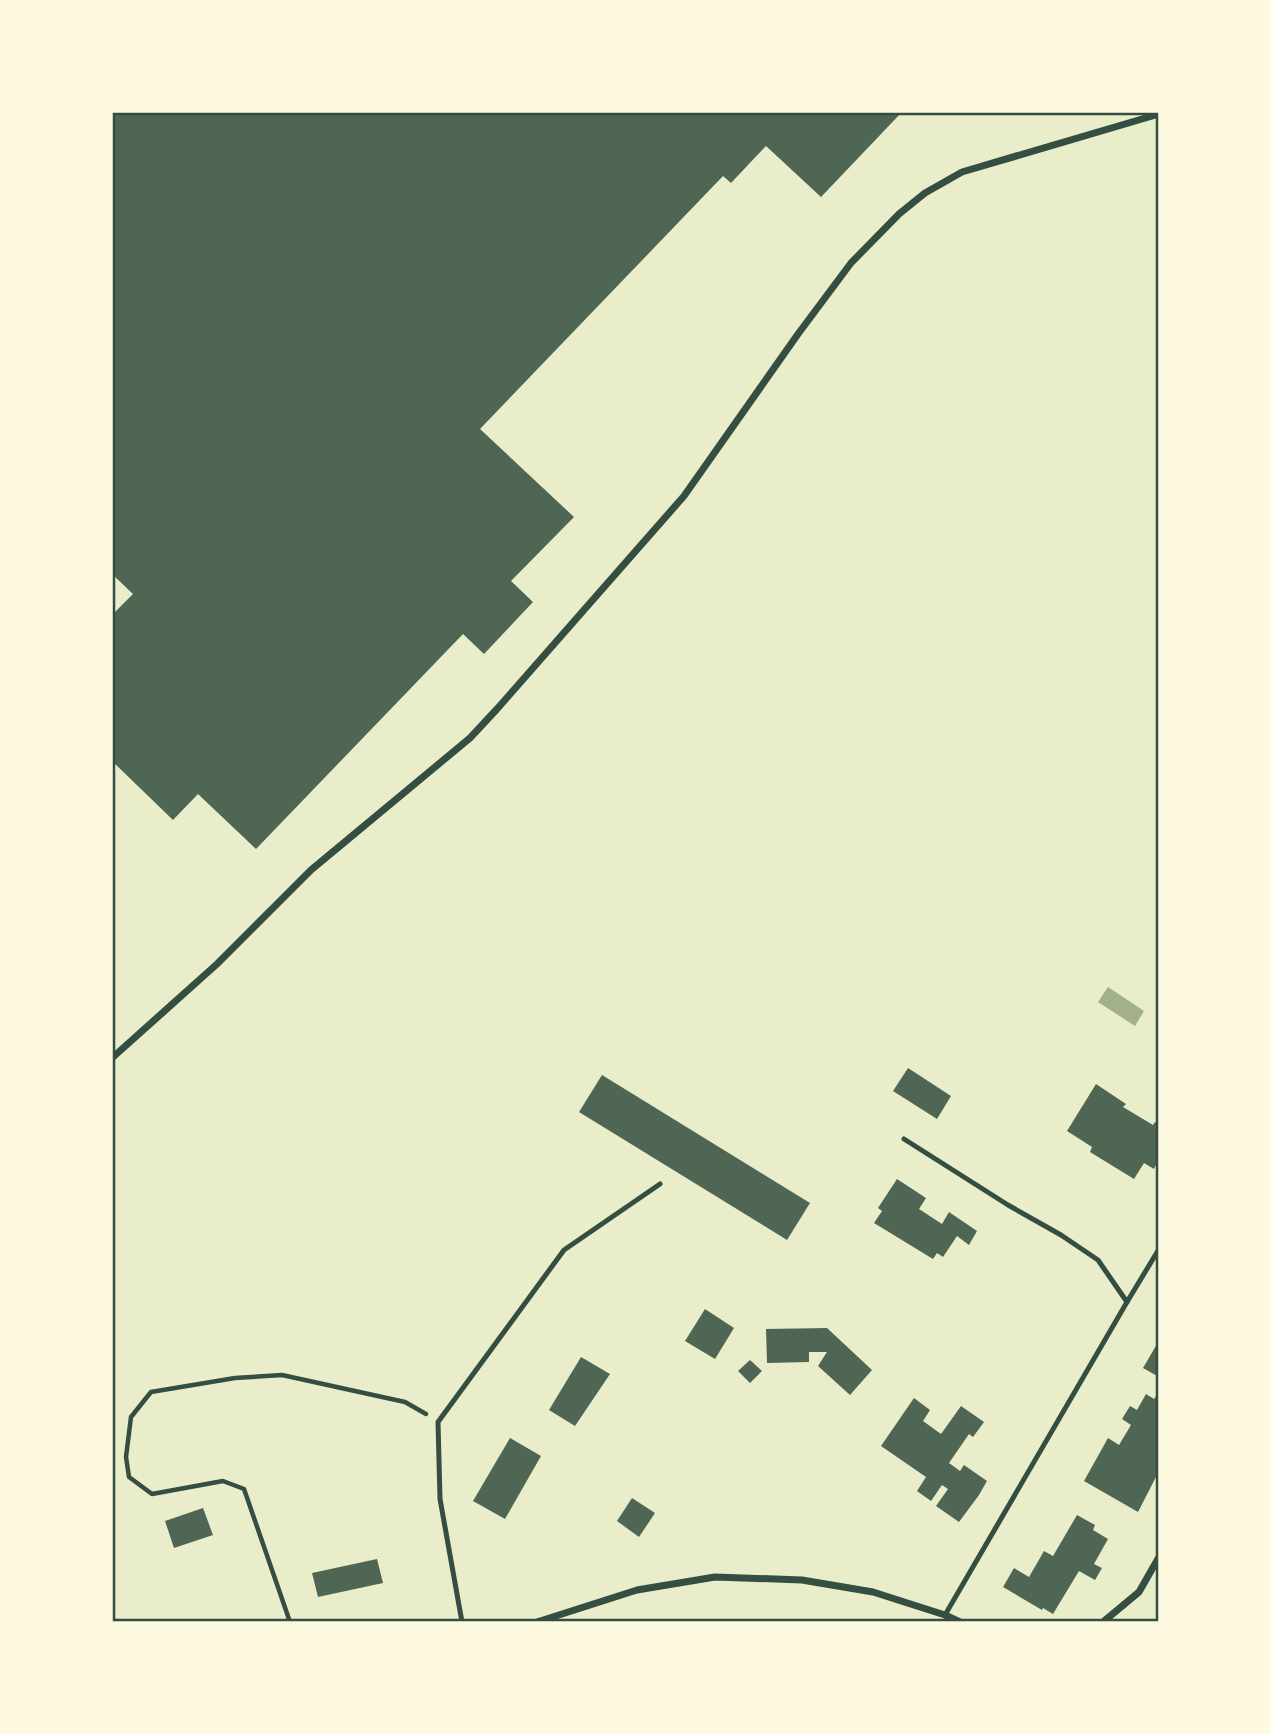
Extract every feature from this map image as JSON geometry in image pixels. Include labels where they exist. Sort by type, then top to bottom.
[{"type":"street","points":[[112,1058],[216,964],[311,870],[470,738],[498,709],[684,496],[851,263],[899,214],[925,193],[962,172],[1159,114]]},
{"type":"street","points":[[1103,1622],[1139,1592],[1159,1557]]},
{"type":"street","points":[[537,1622],[637,1590],[715,1577],[802,1580],[873,1592],[960,1622]]},
{"type":"lane","points":[[904,1139],[1098,1260],[1127,1302]]},
{"type":"lane","points":[[462,1622],[440,1499],[438,1422],[564,1250],[660,1184]]},
{"type":"lane","points":[[945,1615],[1159,1249]]},
{"type":"path","points":[[290,1622],[244,1489],[223,1480],[152,1494],[129,1477],[127,1457],[131,1417],[151,1392],[235,1378],[282,1375],[405,1402],[438,1422]]},
{"type":"shaded area","points":[[1108,987],[1144,1011],[1135,1026],[1098,1002]]},
{"type":"building","points":[[112,112],[902,112],[821,197],[766,146],[731,183],[723,176],[480,429],[574,517],[511,581],[533,602],[484,654],[463,634],[256,849],[198,794],[173,820],[112,761],[112,615],[133,594],[112,574]]},
{"type":"building","points":[[908,1068],[951,1096],[937,1119],[893,1091]]},
{"type":"building","points":[[602,1075],[810,1203],[787,1240],[579,1112]]},
{"type":"building","points":[[1096,1084],[1126,1104],[1123,1107],[1153,1125],[1155,1122],[1159,1124],[1159,1159],[1154,1169],[1144,1163],[1134,1179],[1090,1152],[1092,1147],[1067,1131]]},
{"type":"building","points":[[897,1179],[926,1198],[919,1209],[942,1224],[949,1212],[977,1231],[969,1245],[957,1236],[943,1257],[937,1253],[933,1259],[874,1223],[882,1211],[878,1208]]},
{"type":"building","points":[[705,1309],[734,1328],[715,1359],[685,1341]]},
{"type":"building","points":[[827,1328],[872,1370],[850,1395],[818,1366],[827,1352],[809,1352],[809,1362],[767,1363],[766,1329]]},
{"type":"building","points":[[1157,1344],[1159,1346],[1159,1377],[1143,1368]]},
{"type":"building","points":[[581,1357],[610,1374],[575,1426],[549,1410]]},
{"type":"building","points":[[750,1360],[762,1371],[750,1383],[738,1371]]},
{"type":"building","points":[[1159,1391],[1159,1471],[1138,1512],[1084,1481],[1108,1438],[1119,1445],[1131,1425],[1122,1419],[1130,1406],[1137,1410],[1146,1394],[1154,1399]]},
{"type":"building","points":[[914,1398],[930,1410],[923,1421],[941,1434],[961,1406],[984,1422],[973,1437],[969,1434],[949,1463],[960,1471],[964,1465],[987,1481],[959,1522],[936,1506],[948,1489],[942,1485],[931,1501],[917,1491],[926,1477],[881,1446]]},
{"type":"building","points":[[510,1438],[541,1456],[505,1519],[473,1501]]},
{"type":"building","points":[[632,1498],[655,1513],[639,1537],[617,1521]]},
{"type":"building","points":[[203,1508],[213,1535],[174,1548],[165,1521]]},
{"type":"building","points":[[1077,1515],[1095,1525],[1093,1530],[1108,1539],[1094,1564],[1102,1568],[1095,1580],[1079,1571],[1053,1614],[1003,1587],[1014,1568],[1029,1577],[1044,1551],[1053,1556]]},
{"type":"building","points":[[377,1559],[383,1583],[318,1597],[312,1573]]}]
